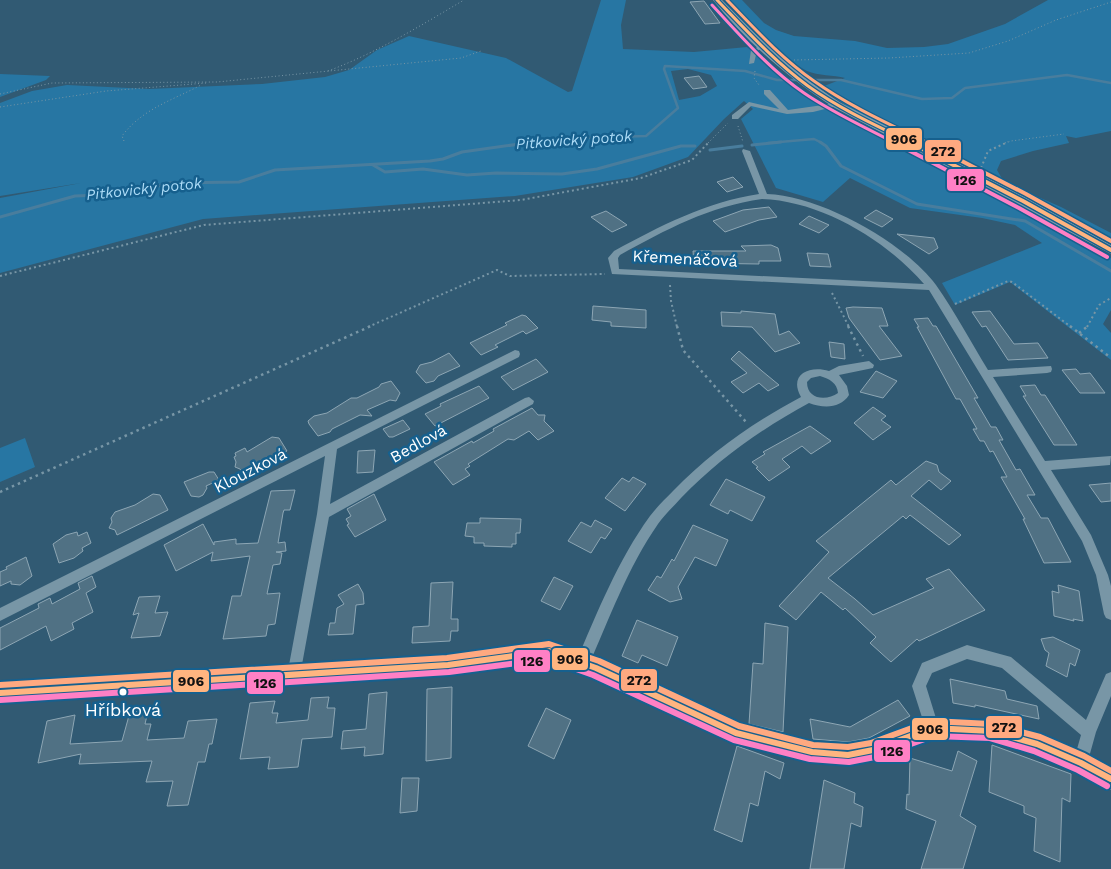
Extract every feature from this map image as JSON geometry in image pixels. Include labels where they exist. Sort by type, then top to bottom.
[{"type":"street","points":[[717,0],[787,70],[837,105],[1030,205],[1111,250]]},
{"type":"street","points":[[751,63],[754,50],[762,47]]},
{"type":"street","points":[[767,92],[785,111]]},
{"type":"street","points":[[735,118],[749,104],[757,104],[773,111],[815,110],[837,105]]},
{"type":"street","points":[[746,151],[764,196]]},
{"type":"street","name":"Křemenáčová","points":[[932,286],[669,276],[615,272],[613,258],[617,253],[642,239],[686,218],[740,200],[764,196],[797,201],[821,210],[862,230],[898,253],[914,265],[932,286],[1087,539],[1102,575],[1111,614]]},
{"type":"street","name":"Klouzková","points":[[0,615],[515,354]]},
{"type":"street","points":[[831,375],[839,370],[868,365]]},
{"type":"street","points":[[986,374],[1047,369]]},
{"type":"street","points":[[811,372],[831,375],[839,380],[844,388],[844,396],[838,401],[829,404],[808,398],[802,390],[800,383],[811,372]]},
{"type":"street","points":[[583,662],[624,571],[655,519],[692,478],[720,454],[753,430],[808,398]]},
{"type":"street","name":"Bedlová","points":[[323,514],[529,401]]},
{"type":"street","points":[[294,676],[323,514],[332,446]]},
{"type":"street","points":[[1043,466],[1110,460]]},
{"type":"street","points":[[0,692],[294,676],[448,665],[549,651],[583,662],[736,733],[812,752],[848,755],[873,750],[932,728],[990,731],[1037,744],[1081,763],[1111,779]]},
{"type":"street","points":[[932,728],[919,686],[928,668],[967,652],[1006,662],[1089,732]]},
{"type":"street","points":[[1081,763],[1089,732],[1111,679]]},
{"type":"path","points":[[317,73],[340,67],[380,48],[464,0]]},
{"type":"path","points":[[792,60],[889,58],[969,53],[1008,41],[1056,20],[1111,2]]},
{"type":"path","points":[[0,107],[106,91],[202,84],[461,58],[481,51]]},
{"type":"path","points":[[756,70],[754,78],[756,83]]},
{"type":"path","points":[[0,94],[38,84],[65,82],[217,82]]},
{"type":"path","points":[[124,141],[122,136],[139,117],[206,82]]},
{"type":"path","points":[[0,276],[204,225],[521,200],[641,178],[692,160],[735,118],[746,151]]},
{"type":"path","points":[[984,160],[988,151],[1011,141],[1064,134]]},
{"type":"path","points":[[0,492],[497,270],[510,276],[602,274],[615,272]]},
{"type":"path","points":[[669,276],[671,301],[683,350],[753,430]]},
{"type":"path","points":[[946,308],[1008,281],[1012,282],[1111,358]]},
{"type":"path","points":[[828,282],[837,306],[868,365]]},
{"type":"path","points":[[1079,333],[1092,324],[1096,309],[1101,302],[1111,298]]},
{"type":"shaded area","points":[[601,0],[626,0],[621,25],[623,49],[694,52],[747,47],[796,86],[876,136],[911,155],[975,184],[1111,258],[1111,310],[1103,324],[1111,333],[1111,360],[1010,282],[955,305],[942,283],[1042,243],[1015,225],[982,218],[910,208],[850,178],[823,202],[776,188],[741,119],[753,109],[744,101],[688,157],[633,177],[515,196],[203,219],[0,273],[0,198],[81,183],[0,196],[0,103],[32,91],[67,85],[149,89],[262,84],[325,77],[349,70],[377,50],[409,36],[506,58],[568,92],[572,91]],"holes":[[[688,69],[711,75],[717,86],[700,96],[679,100],[671,71]]]},
{"type":"shaded area","points":[[726,0],[742,0],[764,23],[776,30],[794,36],[855,41],[887,48],[948,44],[1005,24],[1048,0],[1111,0],[1111,131],[1076,138],[1066,136],[1069,143],[1001,161],[997,170],[1004,182],[1061,207],[1111,233],[1111,243],[1066,217],[989,178],[972,164],[952,161],[843,104],[830,94],[824,86],[845,78],[811,73],[796,65],[752,30]]},
{"type":"shaded area","points":[[0,74],[50,76],[46,80],[0,97]]},
{"type":"shaded area","points":[[25,438],[35,467],[0,482],[0,448]]},
{"type":"building","points":[[704,1],[720,23],[705,24],[690,2]]},
{"type":"building","points":[[699,76],[707,87],[693,89],[684,78]]},
{"type":"building","points":[[733,177],[743,187],[727,192],[717,182]]},
{"type":"building","points":[[769,207],[777,217],[759,220],[725,232],[713,221],[743,210]]},
{"type":"building","points":[[876,210],[893,219],[882,227],[864,218]]},
{"type":"building","points":[[606,211],[627,225],[612,232],[591,217]]},
{"type":"building","points":[[809,216],[829,225],[819,233],[799,224]]},
{"type":"building","points":[[897,234],[934,238],[938,248],[929,254]]},
{"type":"building","points":[[771,245],[778,248],[781,261],[759,261],[759,264],[694,263],[693,251],[746,251],[741,246]]},
{"type":"building","points":[[807,253],[828,254],[831,267],[810,266]]},
{"type":"building","points":[[593,306],[646,310],[646,328],[611,326],[611,322],[592,320]]},
{"type":"building","points":[[846,308],[882,308],[888,326],[879,326],[902,356],[880,360],[849,318]]},
{"type":"building","points":[[741,311],[775,314],[779,335],[789,331],[800,343],[775,352],[752,327],[722,326],[721,312],[741,313]]},
{"type":"building","points":[[990,311],[1014,344],[1038,343],[1048,358],[1008,360],[986,326],[982,327],[972,312]]},
{"type":"building","points":[[522,315],[526,316],[538,328],[526,334],[523,331],[495,345],[498,347],[481,355],[470,343],[507,325],[505,323]]},
{"type":"building","points":[[928,318],[933,326],[936,326],[978,398],[974,398],[991,427],[996,427],[1003,440],[999,440],[1016,470],[1020,469],[1035,495],[1027,495],[1041,518],[1048,518],[1071,562],[1044,563],[1023,519],[1025,519],[1001,477],[1007,477],[993,451],[990,452],[984,441],[980,441],[973,429],[977,429],[960,399],[956,399],[914,319]]},
{"type":"building","points":[[829,342],[844,344],[845,359],[831,357]]},
{"type":"building","points":[[739,351],[779,385],[768,391],[759,383],[743,393],[731,382],[747,373],[731,359]]},
{"type":"building","points":[[449,353],[460,366],[438,376],[434,381],[426,383],[416,372],[420,365],[432,362]]},
{"type":"building","points":[[536,359],[548,372],[513,390],[501,377]]},
{"type":"building","points":[[1076,369],[1080,374],[1090,373],[1105,393],[1080,393],[1062,370]]},
{"type":"building","points":[[876,371],[897,381],[883,398],[860,392]]},
{"type":"building","points":[[391,381],[400,393],[396,401],[390,400],[367,410],[372,416],[360,415],[332,429],[330,432],[318,436],[309,424],[308,421],[314,416],[327,413],[351,398],[357,398],[379,387],[381,384]]},
{"type":"building","points":[[1035,385],[1041,395],[1045,395],[1077,445],[1054,445],[1023,396],[1026,396],[1020,386]]},
{"type":"building","points":[[479,386],[489,398],[435,426],[425,414],[441,406],[440,404]]},
{"type":"building","points":[[873,407],[886,416],[881,420],[891,427],[873,440],[854,423]]},
{"type":"building","points":[[532,408],[538,415],[545,415],[544,421],[554,431],[538,440],[529,431],[514,440],[508,439],[468,464],[470,466],[465,469],[470,475],[453,485],[434,462],[472,441],[473,443],[494,431],[493,429]]},
{"type":"building","points":[[403,420],[410,429],[389,437],[383,429]]},
{"type":"building","points":[[810,426],[831,441],[811,454],[802,446],[782,459],[790,467],[769,481],[752,462],[765,454],[763,452]]},
{"type":"building","points":[[272,437],[279,438],[287,451],[243,473],[235,467],[235,453],[245,448],[247,452]]},
{"type":"building","points":[[375,450],[373,472],[357,473],[358,451]]},
{"type":"building","points":[[926,461],[937,465],[939,472],[951,481],[941,490],[929,480],[911,496],[961,535],[949,545],[910,515],[906,519],[903,516],[828,578],[873,615],[934,588],[926,579],[949,569],[985,610],[919,641],[917,639],[891,662],[870,643],[876,637],[845,608],[843,610],[821,592],[796,620],[779,606],[829,552],[816,541],[891,480],[896,485]]},
{"type":"building","points":[[209,472],[214,472],[219,480],[206,486],[207,488],[203,495],[199,497],[191,496],[184,482]]},
{"type":"building","points":[[633,477],[646,484],[625,511],[605,498],[622,478],[629,482]]},
{"type":"building","points":[[726,479],[765,497],[752,521],[730,510],[728,514],[710,505]]},
{"type":"building","points":[[1111,483],[1111,501],[1101,502],[1089,485]]},
{"type":"building","points":[[295,490],[290,510],[284,510],[283,513],[278,543],[285,542],[286,551],[276,552],[282,553],[280,564],[273,565],[267,594],[280,593],[275,624],[268,625],[266,636],[223,639],[232,596],[241,596],[250,556],[211,561],[213,552],[176,571],[164,545],[203,524],[214,545],[214,542],[236,539],[236,544],[258,543],[271,491]]},
{"type":"building","points":[[153,494],[160,495],[168,510],[117,535],[115,530],[109,528],[112,522],[111,518],[115,512],[135,505]]},
{"type":"building","points":[[374,494],[386,520],[355,537],[347,525],[349,524],[346,519],[351,516],[347,509]]},
{"type":"building","points":[[480,518],[521,519],[520,533],[516,533],[516,544],[512,544],[512,547],[484,546],[484,543],[474,543],[474,537],[465,536],[467,523],[480,523]]},
{"type":"building","points":[[595,520],[612,529],[605,539],[601,537],[591,553],[568,541],[581,522],[591,527]]},
{"type":"building","points":[[693,525],[728,540],[716,566],[695,557],[678,587],[682,599],[670,602],[648,590],[657,576],[661,578],[672,559],[674,561]]},
{"type":"building","points":[[77,532],[78,536],[87,532],[91,543],[82,548],[83,551],[74,558],[59,563],[53,544],[66,535]]},
{"type":"building","points":[[26,557],[32,576],[20,585],[11,584],[11,581],[0,586],[0,572]]},
{"type":"building","points":[[92,576],[96,587],[86,593],[93,612],[72,623],[74,629],[51,641],[46,626],[0,650],[0,628],[39,608],[38,604],[50,598],[52,604],[80,589],[78,583]]},
{"type":"building","points":[[554,577],[573,586],[560,610],[541,601]]},
{"type":"building","points":[[453,582],[451,619],[458,619],[458,631],[451,631],[450,641],[412,643],[413,627],[429,626],[431,583]]},
{"type":"building","points":[[358,584],[363,593],[364,604],[356,605],[353,634],[328,635],[330,623],[335,623],[337,608],[344,604],[338,595]]},
{"type":"building","points":[[1058,585],[1079,591],[1083,621],[1073,619],[1074,621],[1054,616],[1052,591],[1059,593]]},
{"type":"building","points":[[160,596],[155,613],[168,612],[160,636],[131,638],[139,613],[133,615],[139,597]]},
{"type":"building","points":[[637,620],[678,637],[667,666],[642,655],[638,663],[622,656]]},
{"type":"building","points":[[765,623],[788,627],[783,732],[749,724],[753,663],[763,664]]},
{"type":"building","points":[[1053,637],[1080,650],[1075,666],[1070,663],[1067,677],[1046,666],[1049,653],[1045,650],[1041,639]]},
{"type":"building","points":[[950,679],[1005,691],[1007,699],[1037,706],[1039,719],[975,705],[975,707],[953,703]]},
{"type":"building","points":[[452,687],[451,758],[426,761],[427,689]]},
{"type":"building","points":[[387,692],[383,754],[364,756],[365,747],[341,749],[343,731],[366,729],[369,694]]},
{"type":"building","points":[[329,697],[327,708],[335,708],[332,737],[302,739],[298,767],[268,769],[270,757],[240,759],[250,703],[275,701],[272,713],[278,713],[276,723],[308,720],[311,698]]},
{"type":"building","points":[[898,700],[910,716],[869,738],[848,742],[813,739],[810,719],[850,727]]},
{"type":"building","points":[[546,708],[571,720],[554,759],[528,746]]},
{"type":"building","points":[[148,711],[145,724],[151,724],[147,740],[184,738],[188,721],[217,719],[212,744],[209,744],[205,762],[198,762],[188,805],[167,806],[173,781],[146,782],[152,761],[79,764],[81,754],[38,763],[47,721],[75,715],[70,744],[122,741],[130,712]]},
{"type":"building","points":[[992,745],[1071,774],[1070,802],[1062,798],[1060,862],[1034,851],[1036,818],[1024,813],[1024,806],[989,792]]},
{"type":"building","points":[[737,746],[784,763],[780,779],[765,771],[758,806],[750,803],[742,842],[714,830]]},
{"type":"building","points":[[958,751],[977,761],[960,816],[976,826],[963,869],[921,869],[936,821],[906,809],[907,794],[909,795],[910,758],[952,771]]},
{"type":"building","points":[[402,778],[419,778],[417,811],[400,813]]},
{"type":"building","points":[[824,780],[855,793],[854,803],[863,807],[861,827],[851,823],[844,869],[810,869]]},
{"type":"waterway","name":"Pitkovický potok","points":[[532,142],[546,139],[646,136],[678,108],[664,69],[665,66],[745,71],[777,80],[841,80],[922,99],[952,98],[965,88],[1067,75],[1111,83]]},
{"type":"waterway","points":[[768,143],[814,139],[820,142]]},
{"type":"waterway","name":"Pitkovický potok","points":[[0,217],[75,196],[126,194],[170,183],[239,182],[275,170],[430,161],[443,159],[462,152],[532,142]]},
{"type":"waterway","points":[[752,145],[781,142]]},
{"type":"waterway","points":[[820,142],[826,146],[841,166],[917,204],[1025,221],[1111,271]]},
{"type":"waterway","points":[[373,165],[385,172],[423,169],[467,175],[496,173],[562,174],[597,169],[681,146],[695,146]]},
{"type":"waterway","points":[[710,150],[742,146]]},
{"type":"transit line","name":"906","points":[[717,0],[768,53],[808,86],[837,105],[1023,201],[1111,250]]},
{"type":"transit line","name":"272","points":[[727,0],[773,47],[812,80],[841,99],[1026,194],[1111,241]]},
{"type":"transit line","name":"126","points":[[712,5],[763,59],[803,92],[833,111],[1019,208],[1107,257]]},
{"type":"transit line","name":"272","points":[[0,685],[447,658],[549,644],[599,661],[739,726],[813,745],[848,747],[871,743],[931,721],[991,724],[1040,737],[1084,756],[1111,771]]},
{"type":"transit line","name":"906","points":[[0,693],[448,665],[549,651],[596,668],[736,733],[812,752],[848,755],[873,750],[932,728],[991,731],[1037,744],[1081,763],[1111,779]]},
{"type":"transit line","name":"126","points":[[0,700],[449,672],[548,659],[593,675],[734,740],[810,759],[849,762],[875,757],[933,736],[990,738],[1034,751],[1078,770],[1107,786]]},
{"type":"place","name":"Hříbková","points":[[123,692]]}]
